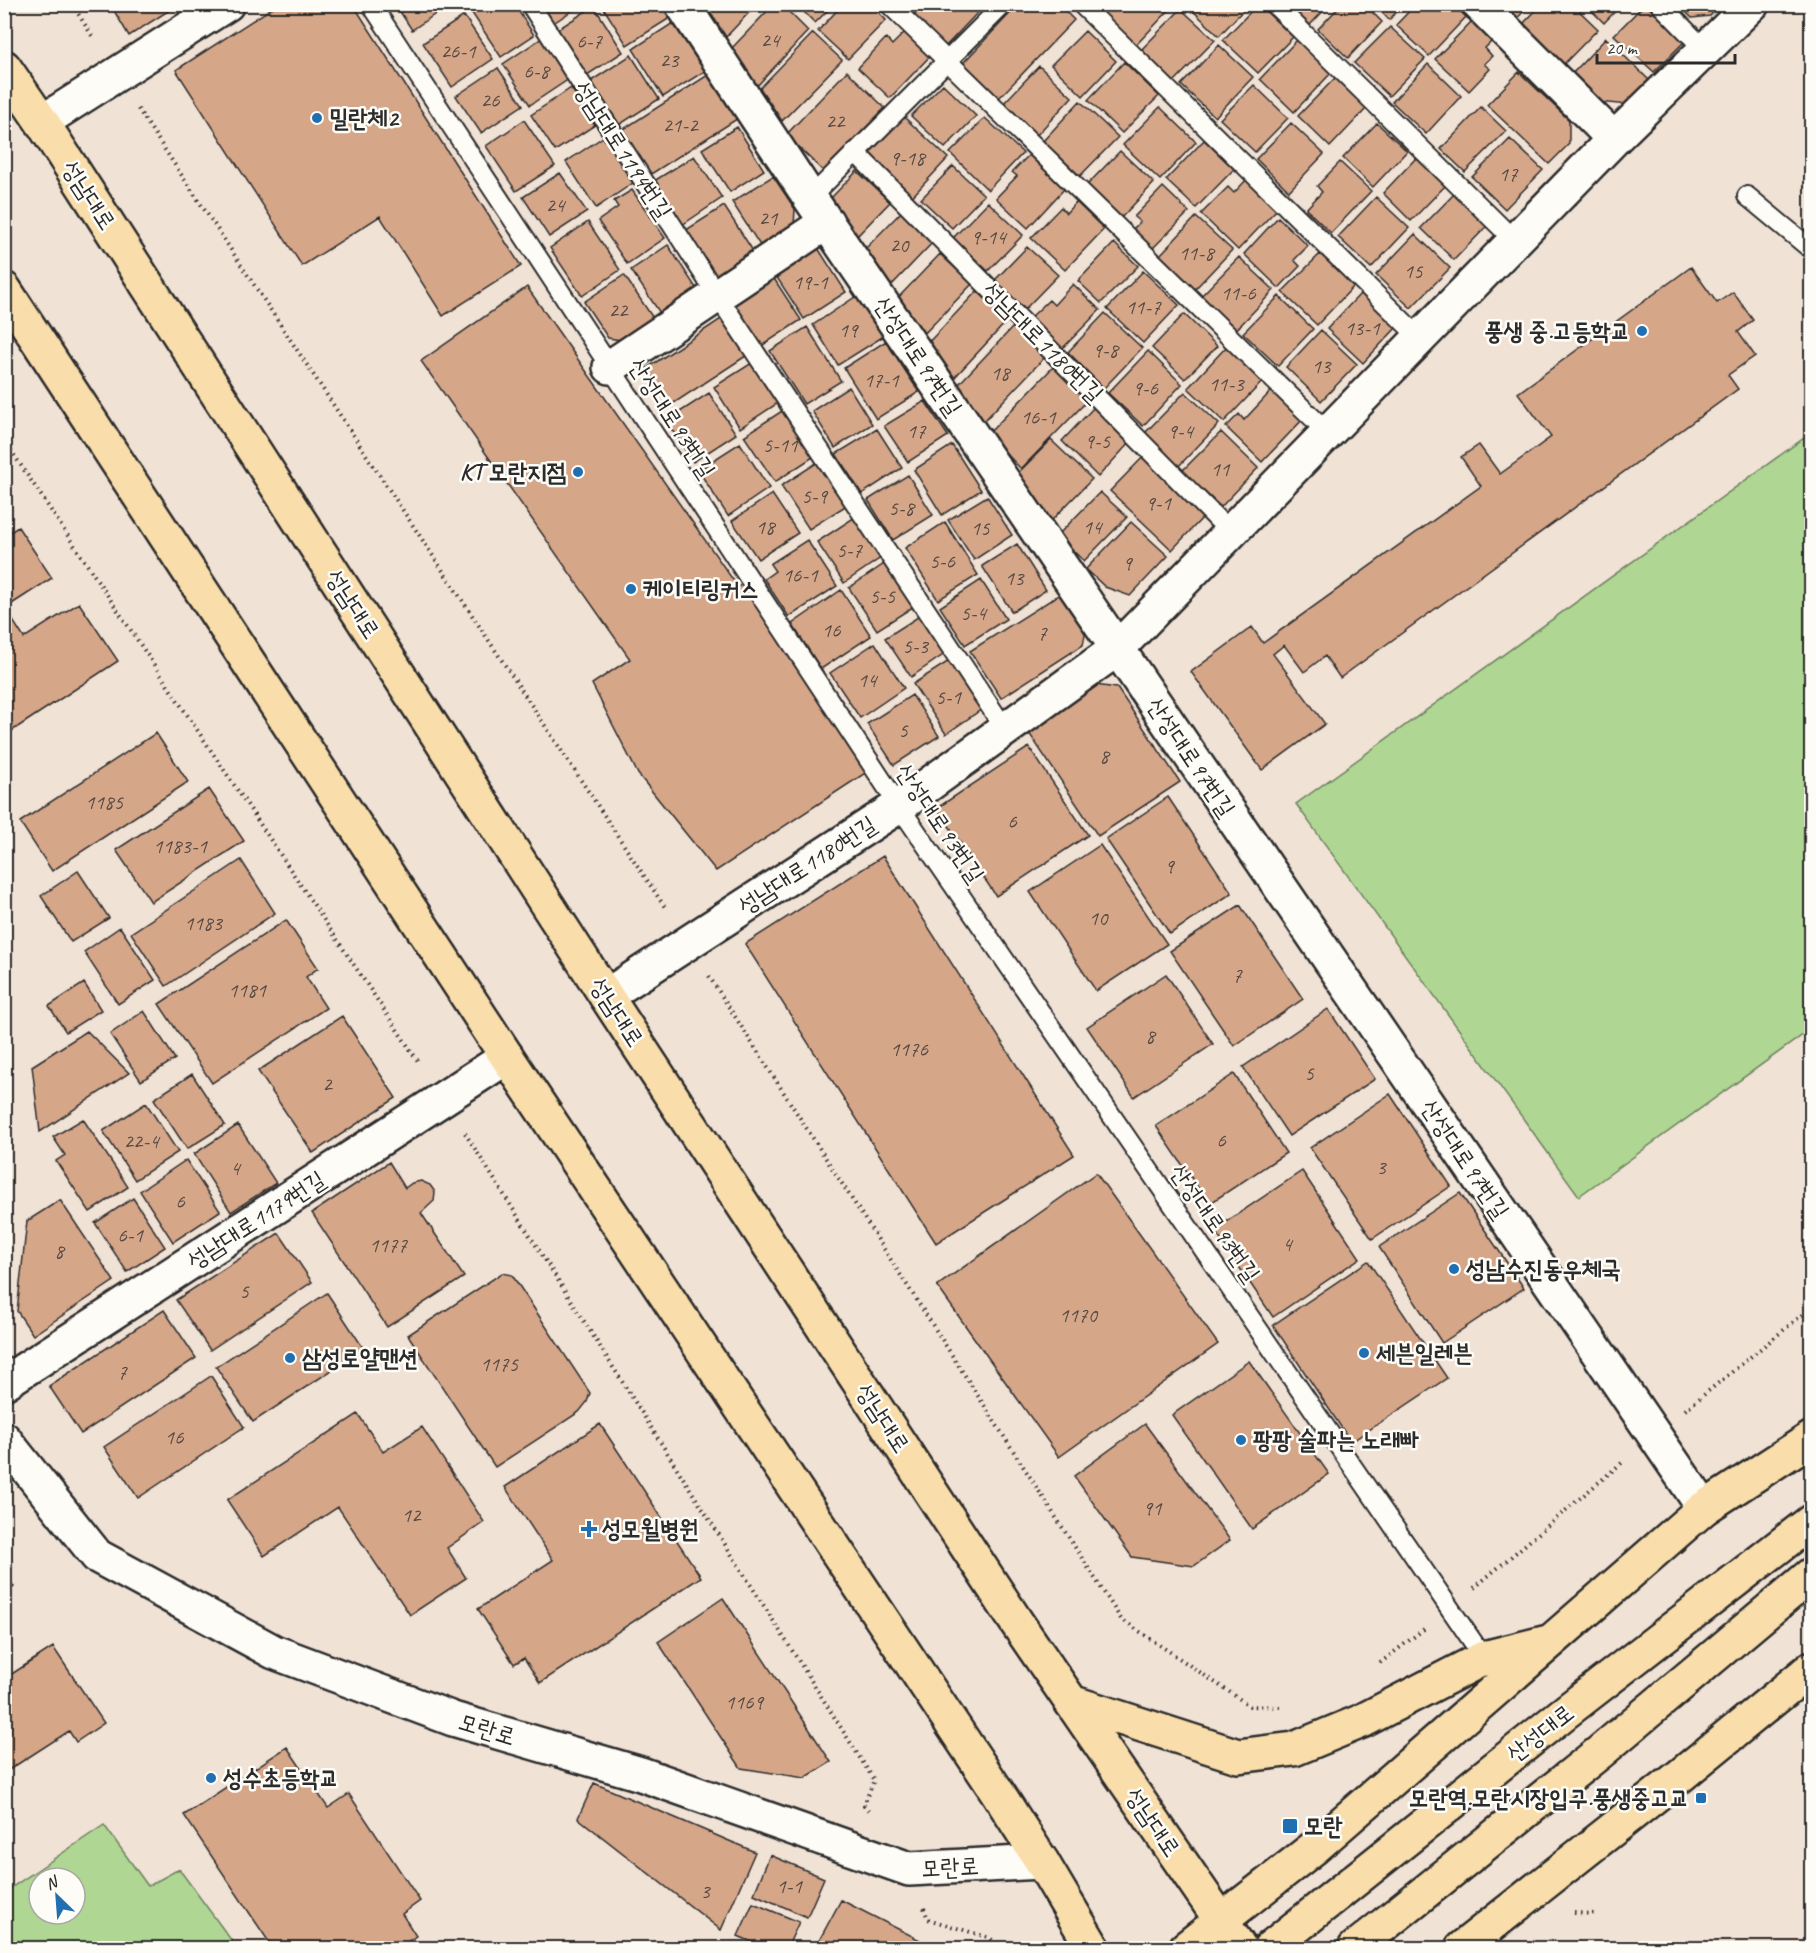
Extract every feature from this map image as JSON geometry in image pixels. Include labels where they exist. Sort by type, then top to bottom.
[{"type":"main road","name":"성남대로","points":[[4,67],[42,122],[606,996],[1011,1614],[1240,1948]]},
{"type":"main road","points":[[4,289],[507,1057],[919,1674],[1042,1862],[1086,1938]]},
{"type":"main road","points":[[1186,1948],[1316,1847],[1704,1508],[1812,1438]]},
{"type":"main road","name":"산성대로","points":[[1270,1948],[1563,1714],[1812,1521]]},
{"type":"main road","points":[[1355,1948],[1600,1752],[1812,1574]]},
{"type":"main road","points":[[1071,1702],[1238,1756],[1294,1749],[1362,1721],[1484,1658],[1553,1640]]},
{"type":"main road","points":[[1462,1948],[1675,1780],[1812,1668]]},
{"type":"street","points":[[42,122],[227,4]]},
{"type":"street","name":"산성대로97번길","points":[[682,4],[818,210],[1704,1508]]},
{"type":"street","points":[[1479,4],[1614,139]]},
{"type":"street","name":"성남대로1180번길","points":[[606,996],[899,806],[1117,649],[1614,139],[1752,4]]},
{"type":"street","points":[[610,367],[717,295],[818,210]]},
{"type":"street","name":"성남대로1179번길","points":[[4,1383],[507,1057]]},
{"type":"street","name":"모란로","points":[[4,1438],[98,1556],[274,1652],[453,1719],[641,1774],[909,1869],[1042,1862]]},
{"type":"lane","name":"산성대로93번길","points":[[371,4],[899,806],[1484,1658]]},
{"type":"lane","name":"성남대로1194번길","points":[[530,4],[717,295]]},
{"type":"lane","points":[[889,4],[1328,433]]},
{"type":"lane","points":[[818,210],[855,152],[1004,4]]},
{"type":"lane","points":[[1081,4],[1420,338]]},
{"type":"lane","points":[[1274,4],[1515,241]]},
{"type":"lane","points":[[1660,4],[1706,50]]},
{"type":"lane","name":"성남대로1180번길","points":[[855,152],[1231,533]]},
{"type":"lane","points":[[1747,196],[1812,250]]},
{"type":"lane","points":[[717,295],[1005,729]]},
{"type":"path","points":[[72,4],[116,75],[688,943],[1121,1619],[1250,1706],[1286,1707]]},
{"type":"path","points":[[4,440],[443,1098],[874,1780]]},
{"type":"path","points":[[1377,1665],[1450,1608],[1654,1436],[1812,1307]]},
{"type":"green space","points":[[1811,433],[1811,1029],[1579,1196],[1296,804]]},
{"type":"green space","points":[[104,1825],[148,1886],[179,1869],[237,1948],[5,1948],[5,1892],[27,1877],[27,1926],[87,1926],[87,1866],[43,1866]]},
{"type":"building","points":[[110,4],[179,4],[129,36]]},
{"type":"building","name":"밀란체2","points":[[278,4],[353,4],[521,266],[443,316],[380,216],[302,266],[176,70]]},
{"type":"building","points":[[395,4],[450,4],[412,30]]},
{"type":"building","points":[[466,4],[514,4],[534,35],[501,57]]},
{"type":"building","points":[[539,4],[582,4],[552,24]]},
{"type":"building","points":[[601,4],[662,4],[670,18],[627,45]]},
{"type":"building","points":[[705,4],[757,4],[726,37]]},
{"type":"building","points":[[774,4],[781,4],[808,31],[756,87],[731,49]]},
{"type":"building","points":[[796,4],[834,4],[815,23]]},
{"type":"building","points":[[843,4],[870,4],[886,20],[848,59],[818,31]]},
{"type":"building","points":[[920,4],[975,4],[980,10],[944,48],[912,16],[922,6]]},
{"type":"building","points":[[1019,4],[1058,4],[1074,20],[999,98],[963,63]]},
{"type":"building","points":[[1108,4],[1175,4],[1135,46],[1100,13]]},
{"type":"building","points":[[1186,4],[1249,4],[1219,36]]},
{"type":"building","points":[[1258,4],[1293,37],[1258,73],[1223,40]]},
{"type":"building","points":[[1288,4],[1330,4],[1310,25]]},
{"type":"building","points":[[1342,4],[1364,4],[1382,22],[1348,58],[1318,29]]},
{"type":"building","points":[[1374,4],[1404,4],[1389,20]]},
{"type":"building","points":[[1416,4],[1453,4],[1466,17],[1429,56],[1396,25]]},
{"type":"building","points":[[1500,4],[1530,4],[1516,20]]},
{"type":"building","points":[[1542,4],[1572,4],[1598,29],[1562,66],[1521,26]]},
{"type":"building","points":[[1585,4],[1622,4],[1604,23]]},
{"type":"building","points":[[1645,4],[1685,41],[1654,72],[1614,35]]},
{"type":"building","points":[[1678,4],[1721,4],[1710,16],[1692,18]]},
{"type":"building","points":[[594,6],[623,52],[584,77],[555,31]]},
{"type":"building","points":[[1181,9],[1215,40],[1172,84],[1139,52]]},
{"type":"building","points":[[464,16],[493,59],[452,87],[423,43]]},
{"type":"building","points":[[1472,21],[1493,40],[1485,48],[1492,56],[1484,64],[1490,69],[1469,91],[1435,59]]},
{"type":"building","points":[[673,23],[705,71],[663,97],[633,49]]},
{"type":"building","points":[[1390,27],[1425,59],[1389,96],[1354,63]]},
{"type":"building","points":[[906,31],[932,54],[890,98],[858,68],[886,38],[892,45]]},
{"type":"building","points":[[1085,31],[1116,61],[1083,96],[1051,65]]},
{"type":"building","points":[[813,33],[842,60],[782,121],[760,88]]},
{"type":"building","points":[[542,38],[569,79],[530,105],[503,64]]},
{"type":"building","points":[[1299,38],[1333,71],[1294,112],[1260,79]]},
{"type":"building","points":[[1606,38],[1651,82],[1629,105],[1598,102],[1570,76]]},
{"type":"building","points":[[1219,45],[1253,77],[1215,117],[1181,85]]},
{"type":"building","points":[[631,55],[659,99],[616,127],[588,83]]},
{"type":"building","points":[[1124,62],[1159,96],[1122,133],[1088,100]]},
{"type":"building","points":[[1428,64],[1461,96],[1426,134],[1392,102]]},
{"type":"building","points":[[1039,66],[1072,97],[1035,137],[1002,105]]},
{"type":"building","points":[[498,68],[523,105],[481,133],[456,96]]},
{"type":"building","points":[[847,71],[885,108],[823,171],[786,135]]},
{"type":"building","points":[[1519,72],[1569,120],[1569,144],[1549,164],[1487,105]]},
{"type":"building","points":[[711,73],[740,117],[648,176],[619,132]]},
{"type":"building","points":[[1335,78],[1367,108],[1330,147],[1298,116]]},
{"type":"building","points":[[943,84],[976,116],[945,148],[911,116]]},
{"type":"building","points":[[1254,85],[1288,118],[1255,152],[1220,119]]},
{"type":"building","points":[[571,88],[595,125],[555,151],[531,115]]},
{"type":"building","points":[[1080,101],[1118,137],[1080,176],[1043,141]]},
{"type":"building","points":[[1160,107],[1196,142],[1160,180],[1123,145]]},
{"type":"building","points":[[1481,107],[1506,131],[1465,172],[1441,149]]},
{"type":"building","points":[[904,117],[948,158],[910,199],[866,157]]},
{"type":"building","points":[[985,118],[1023,153],[988,190],[950,153]]},
{"type":"building","points":[[524,120],[555,166],[516,191],[486,146]]},
{"type":"building","points":[[1291,123],[1324,154],[1289,191],[1256,159]]},
{"type":"building","points":[[1377,123],[1407,151],[1373,187],[1343,158]]},
{"type":"building","points":[[737,127],[764,170],[730,192],[702,149]]},
{"type":"building","points":[[603,137],[633,183],[596,208],[566,162]]},
{"type":"building","points":[[1510,139],[1543,170],[1505,209],[1472,177]]},
{"type":"building","points":[[1204,140],[1234,169],[1196,208],[1166,180]]},
{"type":"building","points":[[1120,151],[1154,183],[1120,219],[1086,186]]},
{"type":"building","points":[[1030,154],[1065,188],[1028,228],[996,198],[1017,176],[1012,172]]},
{"type":"building","points":[[694,156],[722,198],[682,225],[654,181]]},
{"type":"building","points":[[1416,158],[1445,186],[1411,221],[1383,193]]},
{"type":"building","points":[[1340,162],[1371,191],[1331,233],[1306,209],[1322,192],[1317,186]]},
{"type":"building","points":[[953,166],[984,195],[952,228],[921,199]]},
{"type":"building","points":[[857,171],[890,202],[857,236],[830,199]]},
{"type":"building","points":[[560,173],[587,212],[549,237],[523,197]]},
{"type":"building","points":[[773,176],[795,209],[794,226],[761,247],[732,202]]},
{"type":"building","points":[[1247,179],[1278,208],[1238,250],[1201,214],[1228,187],[1234,193]]},
{"type":"building","points":[[1163,187],[1189,212],[1151,250],[1131,231],[1140,222],[1134,217]]},
{"type":"building","points":[[632,190],[665,238],[627,264],[598,221],[618,207],[614,201]]},
{"type":"building","points":[[1455,193],[1488,225],[1454,260],[1421,228]]},
{"type":"building","points":[[1376,197],[1409,228],[1371,268],[1338,237]]},
{"type":"building","points":[[988,202],[1023,235],[988,271],[953,238]]},
{"type":"building","points":[[1076,202],[1104,229],[1065,270],[1031,238],[1061,207],[1066,213]]},
{"type":"building","points":[[724,206],[755,254],[714,280],[683,232]]},
{"type":"building","points":[[903,210],[934,241],[889,288],[864,250]]},
{"type":"building","points":[[1196,217],[1232,250],[1195,289],[1160,255]]},
{"type":"building","points":[[1278,217],[1308,246],[1294,260],[1300,266],[1279,288],[1244,254]]},
{"type":"building","points":[[588,222],[620,270],[582,296],[550,248]]},
{"type":"building","points":[[1415,234],[1450,268],[1411,308],[1376,275]]},
{"type":"building","points":[[1114,243],[1138,266],[1101,303],[1078,281]]},
{"type":"building","points":[[668,245],[698,291],[662,316],[631,270]]},
{"type":"building","points":[[816,245],[846,292],[804,319],[774,273]]},
{"type":"building","points":[[1027,247],[1058,275],[1025,309],[995,280]]},
{"type":"building","points":[[940,254],[972,284],[920,338],[894,302]]},
{"type":"building","points":[[1320,254],[1354,286],[1317,325],[1282,292]]},
{"type":"building","points":[[1239,257],[1274,290],[1236,330],[1201,296]]},
{"type":"building","points":[[1691,267],[1717,303],[1733,292],[1753,320],[1738,332],[1755,356],[1728,375],[1738,389],[1340,678],[1325,656],[1304,672],[1284,645],[1273,654],[1325,724],[1262,770],[1191,672],[1252,627],[1263,643],[1481,486],[1461,457],[1479,445],[1500,474],[1551,437],[1518,393]]},
{"type":"building","points":[[769,271],[801,320],[760,347],[728,297]]},
{"type":"building","points":[[1143,271],[1179,305],[1143,343],[1107,309]]},
{"type":"building","points":[[624,275],[653,318],[621,340],[608,338],[584,302]]},
{"type":"building","points":[[1073,284],[1100,310],[1062,349],[1030,318],[1049,300],[1054,305]]},
{"type":"building","name":"KT 모란지점","points":[[527,287],[738,587],[745,582],[870,770],[716,871],[638,774],[592,684],[630,659],[421,361]]},
{"type":"building","points":[[977,291],[1008,320],[953,379],[925,346]]},
{"type":"building","points":[[1361,293],[1397,327],[1363,363],[1327,329]]},
{"type":"building","points":[[858,295],[884,336],[838,365],[813,325]]},
{"type":"building","points":[[1279,296],[1313,329],[1278,366],[1243,333]]},
{"type":"building","points":[[1105,313],[1142,348],[1104,388],[1068,352]]},
{"type":"building","points":[[1184,314],[1217,346],[1185,379],[1152,348]]},
{"type":"building","points":[[724,317],[749,354],[671,405],[647,368]]},
{"type":"building","points":[[807,327],[841,381],[804,404],[770,351]]},
{"type":"building","points":[[1013,327],[1045,357],[983,422],[955,388]]},
{"type":"building","points":[[1321,330],[1357,364],[1321,401],[1286,367]]},
{"type":"building","points":[[886,341],[919,392],[876,419],[844,368]]},
{"type":"building","points":[[1227,346],[1263,381],[1224,422],[1188,388]]},
{"type":"building","points":[[1148,351],[1182,384],[1143,426],[1108,393]]},
{"type":"building","points":[[755,361],[781,401],[740,428],[714,387]]},
{"type":"building","points":[[1054,366],[1089,399],[1021,469],[988,434]]},
{"type":"building","points":[[849,387],[872,424],[835,448],[812,411]]},
{"type":"building","points":[[1274,388],[1305,417],[1262,462],[1226,427],[1239,414],[1244,420]]},
{"type":"building","points":[[1185,392],[1219,424],[1175,470],[1141,437]]},
{"type":"building","points":[[709,393],[736,434],[693,462],[666,421]]},
{"type":"building","points":[[925,401],[948,436],[908,462],[884,426]]},
{"type":"building","points":[[1096,405],[1132,440],[1098,477],[1062,441]]},
{"type":"building","points":[[785,409],[816,455],[775,482],[744,436]]},
{"type":"building","points":[[877,429],[902,468],[862,494],[836,454]]},
{"type":"building","points":[[1221,432],[1258,468],[1221,507],[1182,471]]},
{"type":"building","points":[[1051,440],[1092,479],[1050,522],[1015,476]]},
{"type":"building","points":[[740,443],[769,488],[728,516],[698,470]]},
{"type":"building","points":[[952,445],[981,490],[942,515],[914,470]]},
{"type":"building","points":[[1145,455],[1206,514],[1172,550],[1110,491]]},
{"type":"building","points":[[818,462],[847,505],[809,529],[781,486]]},
{"type":"building","points":[[908,475],[933,515],[893,540],[868,500]]},
{"type":"building","points":[[1100,492],[1127,517],[1084,561],[1057,536]]},
{"type":"building","points":[[772,494],[798,533],[758,559],[732,521]]},
{"type":"building","points":[[987,496],[1012,535],[974,560],[948,520]]},
{"type":"building","points":[[855,517],[882,557],[844,583],[817,542]]},
{"type":"building","points":[[945,522],[978,575],[938,600],[905,548]]},
{"type":"building","points":[[1131,522],[1168,556],[1130,596],[1105,587],[1086,569]]},
{"type":"building","points":[[18,527],[52,578],[4,609],[4,536]]},
{"type":"building","points":[[807,540],[837,586],[789,617],[764,579],[775,571],[770,564]]},
{"type":"building","points":[[1017,544],[1046,590],[1012,612],[982,566]]},
{"type":"building","points":[[887,562],[916,605],[877,630],[849,588]]},
{"type":"building","points":[[981,580],[1006,619],[965,645],[940,607]]},
{"type":"building","points":[[1068,589],[1088,620],[1083,645],[1001,698],[970,651]]},
{"type":"building","points":[[841,590],[871,636],[821,669],[792,624]]},
{"type":"building","points":[[79,603],[118,661],[4,736],[4,625],[12,619],[24,638]]},
{"type":"building","points":[[921,615],[946,653],[911,677],[885,638]]},
{"type":"building","points":[[875,643],[904,688],[860,718],[830,673]]},
{"type":"building","points":[[949,661],[982,709],[946,734],[913,684]]},
{"type":"building","points":[[1095,685],[1117,688],[1180,782],[1098,836],[1027,730]]},
{"type":"building","points":[[912,695],[939,736],[894,765],[867,724]]},
{"type":"building","points":[[156,733],[188,782],[52,871],[20,822]]},
{"type":"building","points":[[1029,747],[1088,835],[996,896],[937,808]]},
{"type":"building","points":[[209,789],[244,841],[151,902],[116,850]]},
{"type":"building","points":[[1168,797],[1232,893],[1170,934],[1106,839]]},
{"type":"building","points":[[1100,845],[1167,944],[1096,991],[1030,892]]},
{"type":"building","points":[[883,856],[1074,1155],[936,1243],[745,944]]},
{"type":"building","points":[[241,860],[275,913],[166,986],[131,933]]},
{"type":"building","points":[[78,871],[109,918],[71,942],[41,896]]},
{"type":"building","points":[[1240,905],[1303,999],[1234,1046],[1170,951]]},
{"type":"building","points":[[286,920],[318,968],[306,977],[326,1008],[212,1083],[159,1004]]},
{"type":"building","points":[[120,927],[155,980],[118,1004],[84,952]]},
{"type":"building","points":[[1166,974],[1213,1044],[1134,1097],[1087,1027]]},
{"type":"building","points":[[84,983],[101,1010],[66,1032],[49,1006]]},
{"type":"building","points":[[1328,1009],[1375,1079],[1289,1136],[1243,1067]]},
{"type":"building","points":[[144,1011],[175,1059],[141,1081],[110,1034]]},
{"type":"building","points":[[342,1016],[396,1098],[313,1153],[258,1071]]},
{"type":"building","points":[[87,1031],[129,1073],[40,1132],[32,1066]]},
{"type":"building","points":[[192,1074],[225,1125],[187,1149],[154,1099]]},
{"type":"building","points":[[1234,1074],[1286,1153],[1209,1204],[1156,1126]]},
{"type":"building","points":[[1390,1094],[1451,1186],[1372,1239],[1310,1148]]},
{"type":"building","points":[[146,1103],[178,1152],[135,1180],[103,1131]]},
{"type":"building","points":[[83,1119],[128,1187],[90,1212],[56,1161],[65,1155],[53,1137]]},
{"type":"building","points":[[238,1125],[276,1183],[231,1212],[194,1154]]},
{"type":"building","points":[[186,1160],[220,1211],[173,1242],[140,1191]]},
{"type":"building","points":[[389,1162],[405,1188],[421,1181],[430,1185],[435,1192],[434,1201],[421,1213],[464,1277],[387,1327],[312,1213]]},
{"type":"building","points":[[1302,1171],[1360,1258],[1273,1317],[1214,1230]]},
{"type":"building","points":[[1096,1173],[1218,1344],[1059,1457],[937,1286]]},
{"type":"building","name":"성남수진동우체국","points":[[1460,1193],[1524,1288],[1442,1343],[1379,1247]]},
{"type":"building","points":[[133,1198],[165,1247],[127,1272],[95,1223]]},
{"type":"building","points":[[60,1200],[114,1281],[33,1335],[17,1311],[27,1221]]},
{"type":"building","name":"삼성로얄맨션","points":[[279,1233],[312,1282],[210,1350],[176,1300]]},
{"type":"building","points":[[1368,1261],[1447,1378],[1351,1442],[1273,1325]]},
{"type":"building","points":[[502,1273],[512,1275],[590,1393],[587,1402],[579,1412],[495,1467],[408,1335]]},
{"type":"building","name":"삼성로얄맨션","points":[[327,1293],[364,1349],[253,1422],[216,1367]]},
{"type":"building","points":[[164,1310],[196,1358],[81,1434],[49,1386]]},
{"type":"building","points":[[1249,1361],[1329,1474],[1252,1529],[1172,1415]]},
{"type":"building","points":[[211,1376],[244,1427],[138,1498],[104,1447]]},
{"type":"building","points":[[358,1414],[383,1452],[422,1427],[484,1522],[447,1548],[466,1578],[410,1615],[338,1507],[264,1556],[227,1500]]},
{"type":"building","points":[[600,1424],[701,1577],[540,1683],[524,1658],[514,1664],[478,1609],[553,1560],[505,1487]]},
{"type":"building","points":[[1145,1424],[1230,1540],[1194,1566],[1132,1557],[1074,1476]]},
{"type":"building","points":[[4,1572],[14,1587],[4,1594]]},
{"type":"building","points":[[723,1598],[831,1762],[805,1778],[741,1768],[658,1642]]},
{"type":"building","points":[[53,1647],[104,1723],[76,1742],[69,1731],[4,1773],[4,1679]]},
{"type":"building","points":[[287,1747],[328,1808],[349,1794],[420,1901],[402,1914],[416,1936],[398,1948],[273,1948],[184,1815]]},
{"type":"building","points":[[594,1783],[755,1852],[721,1930],[578,1818]]},
{"type":"building","points":[[770,1855],[824,1878],[807,1917],[754,1894]]},
{"type":"building","points":[[841,1900],[924,1942],[921,1948],[815,1948]]},
{"type":"building","points":[[753,1903],[799,1922],[787,1948],[766,1948],[738,1936]]},
{"type":"place","name":"밀란체2","points":[[317,118]]},
{"type":"place","name":"풍생 중.고등학교","points":[[1642,331]]},
{"type":"place","name":"KT 모란지점","points":[[578,472]]},
{"type":"place","name":"케이티링커스","points":[[631,589]]},
{"type":"place","name":"성남수진동우체국","points":[[1454,1269]]},
{"type":"place","name":"세븐일레븐","points":[[1364,1353]]},
{"type":"place","name":"삼성로얄맨션","points":[[290,1358]]},
{"type":"place","name":"팡팡 술파는 노래빠","points":[[1241,1440]]},
{"type":"place","name":"성모윌병원","points":[[589,1529]]},
{"type":"place","name":"성수초등학교","points":[[211,1778]]},
{"type":"place","name":"모란역.모란시장입구.풍생중고교","points":[[1701,1798]]},
{"type":"place","name":"모란","points":[[1290,1826]]}]
